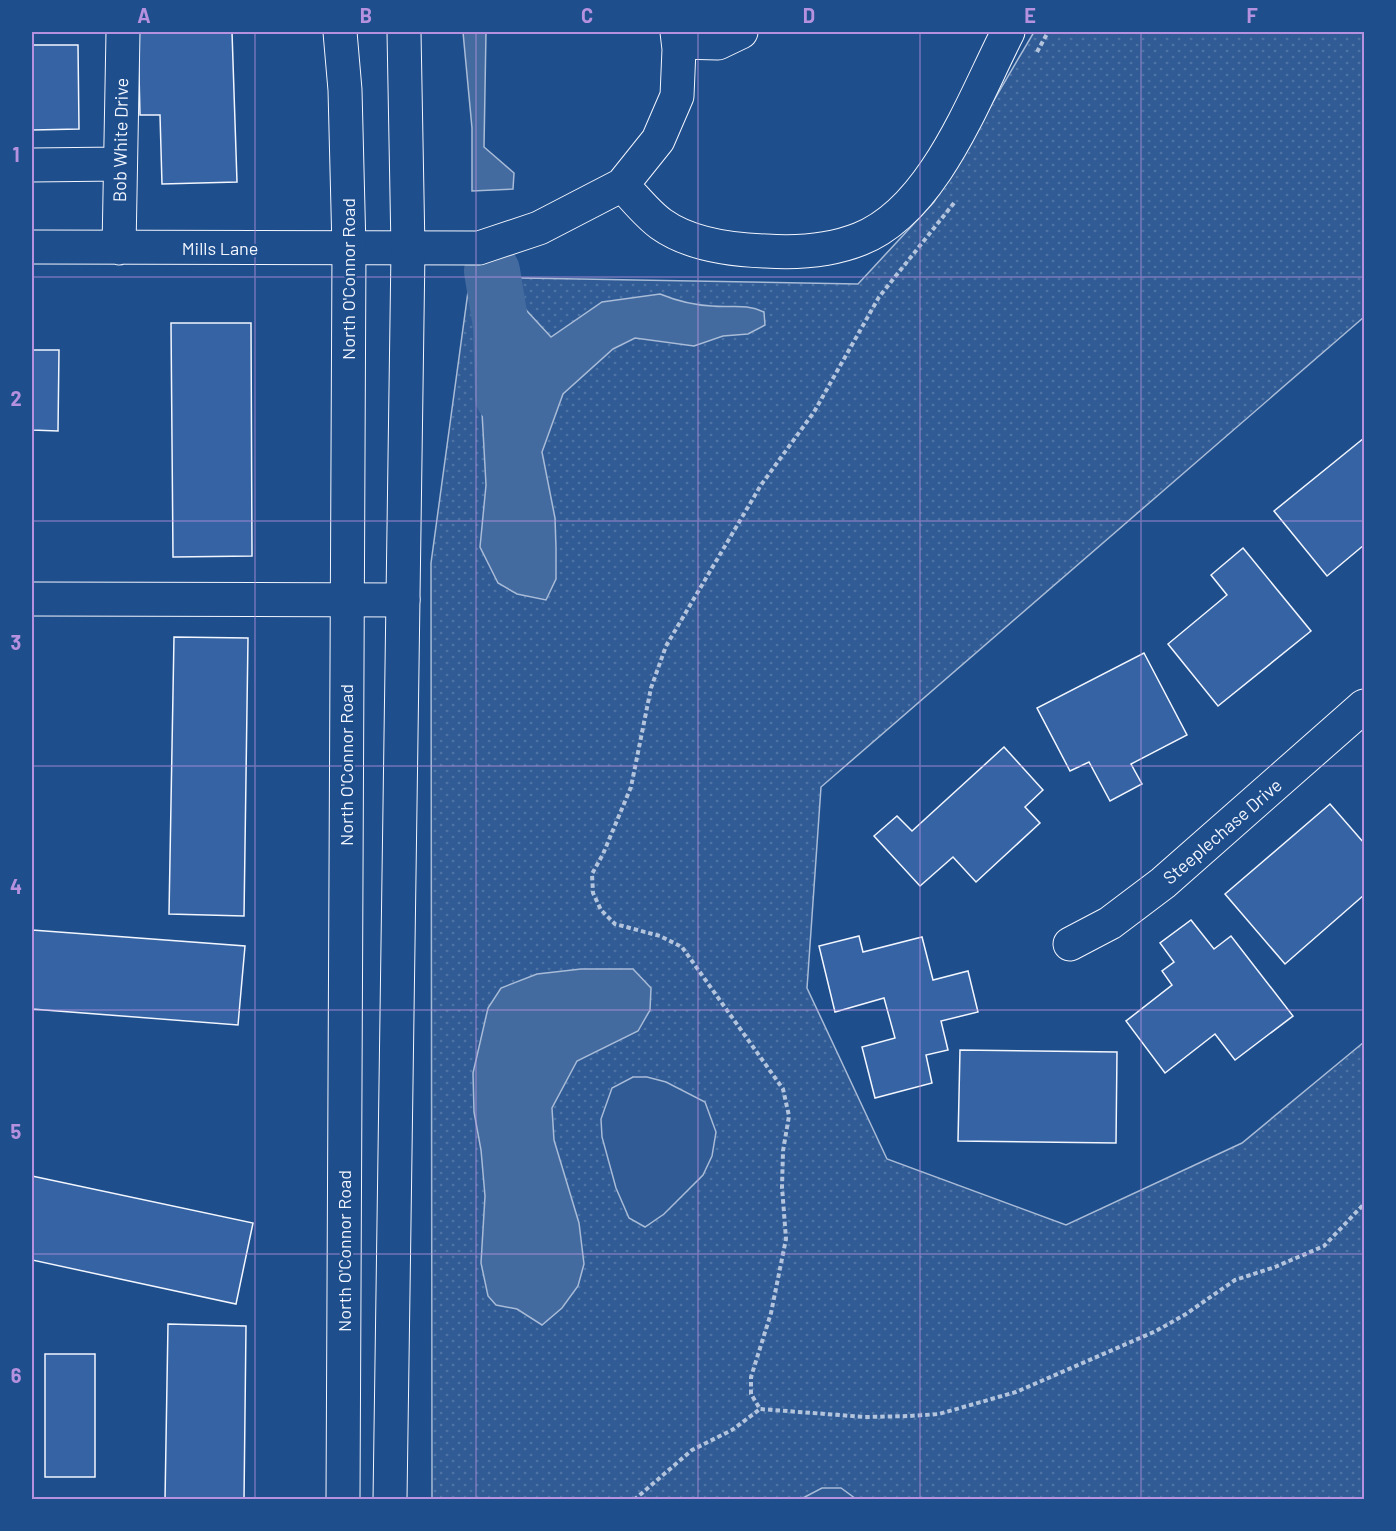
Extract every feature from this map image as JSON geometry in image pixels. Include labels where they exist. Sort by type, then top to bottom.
[{"type":"main road","name":"Bob White Drive","points":[[119,248],[123,32]]},
{"type":"main road","name":"North O'Connor Road","points":[[340,32],[345,90],[348,249],[343,1500]]},
{"type":"main road","points":[[390,1500],[408,250],[404,32]]},
{"type":"main road","points":[[741,32],[718,43],[678,37],[677,96],[658,140],[622,185],[661,224],[698,241],[745,250],[791,252],[838,247],[862,239],[910,204],[936,172],[1008,32]]},
{"type":"main road","points":[[32,165],[119,164]]},
{"type":"main road","name":"Mills Lane","points":[[32,247],[408,250],[479,248],[539,228],[622,185]]},
{"type":"main road","points":[[32,599],[403,600]]},
{"type":"main road","name":"Steeplechase Drive","points":[[1070,944],[1110,923],[1163,883],[1365,706]]},
{"type":"path","points":[[1032,62],[1048,32]]},
{"type":"path","points":[[760,1409],[751,1394],[751,1377],[771,1313],[786,1239],[782,1187],[783,1151],[789,1116],[783,1089],[682,947],[660,936],[615,924],[601,910],[593,893],[592,874],[631,788],[649,699],[666,646],[761,484],[814,412],[879,297],[957,199]]},
{"type":"path","points":[[634,1500],[692,1450],[732,1430],[760,1409],[865,1417],[909,1416],[939,1414],[1016,1392],[1155,1331],[1186,1314],[1235,1280],[1275,1267],[1324,1246],[1365,1204]]},
{"type":"shaded area","points":[[463,32],[486,32],[484,147],[514,173],[513,189],[472,191],[472,128]]},
{"type":"shaded area","points":[[1034,32],[1364,32],[1364,317],[821,787],[807,988],[887,1159],[1066,1225],[1242,1143],[1364,1042],[1364,1499],[432,1500],[431,563],[470,277],[858,284],[934,202]]},
{"type":"shaded area","points":[[660,294],[698,305],[757,309],[764,312],[765,325],[748,334],[723,336],[694,346],[635,338],[613,349],[563,394],[542,452],[555,518],[556,579],[546,600],[517,594],[498,583],[480,547],[486,485],[480,376],[490,325],[526,310],[551,337],[602,302]]},
{"type":"shaded area","points":[[581,969],[633,969],[651,988],[650,1010],[638,1031],[577,1061],[552,1108],[554,1140],[579,1223],[584,1264],[578,1286],[562,1308],[542,1325],[517,1309],[496,1305],[488,1296],[481,1263],[485,1196],[481,1150],[474,1112],[473,1073],[488,1008],[501,988],[537,974]]},
{"type":"shaded area","points":[[633,1077],[647,1077],[666,1082],[705,1102],[716,1132],[712,1156],[703,1175],[664,1214],[645,1227],[629,1218],[616,1188],[602,1137],[601,1119],[612,1088]]},
{"type":"shaded area","points":[[822,1488],[841,1488],[856,1499],[801,1499]]},
{"type":"building","points":[[138,32],[232,32],[237,182],[162,184],[160,115],[140,115]]},
{"type":"building","points":[[32,45],[78,45],[79,129],[32,130]]},
{"type":"building","points":[[171,323],[251,323],[252,556],[173,557]]},
{"type":"building","points":[[32,350],[59,350],[58,431],[32,430]]},
{"type":"building","points":[[1364,438],[1364,545],[1327,576],[1274,511]]},
{"type":"building","points":[[1243,548],[1311,631],[1218,706],[1168,644],[1227,595],[1211,575]]},
{"type":"building","points":[[174,637],[248,638],[244,916],[169,914]]},
{"type":"building","points":[[1144,653],[1187,735],[1131,764],[1142,784],[1110,801],[1089,762],[1070,771],[1037,708]]},
{"type":"building","points":[[1004,747],[1043,790],[1025,807],[1040,823],[976,882],[953,857],[920,886],[874,836],[897,816],[912,831]]},
{"type":"building","points":[[1330,804],[1364,843],[1364,895],[1285,964],[1225,894]]},
{"type":"building","points":[[1191,920],[1214,949],[1231,936],[1293,1016],[1235,1060],[1215,1034],[1165,1073],[1126,1021],[1172,985],[1162,971],[1174,962],[1160,943]]},
{"type":"building","points":[[32,930],[245,946],[238,1025],[32,1009]]},
{"type":"building","points":[[859,936],[863,952],[922,937],[933,980],[968,971],[978,1012],[941,1021],[948,1050],[926,1055],[932,1083],[875,1098],[862,1047],[895,1038],[884,998],[835,1012],[819,946]]},
{"type":"building","points":[[960,1050],[1117,1052],[1116,1143],[958,1141]]},
{"type":"building","points":[[32,1176],[253,1223],[236,1304],[32,1260]]},
{"type":"building","points":[[168,1324],[246,1326],[244,1500],[165,1500]]},
{"type":"building","points":[[45,1354],[95,1354],[95,1477],[45,1477]]},
{"type":"waterway","points":[[492,271],[501,326],[503,397]]}]
